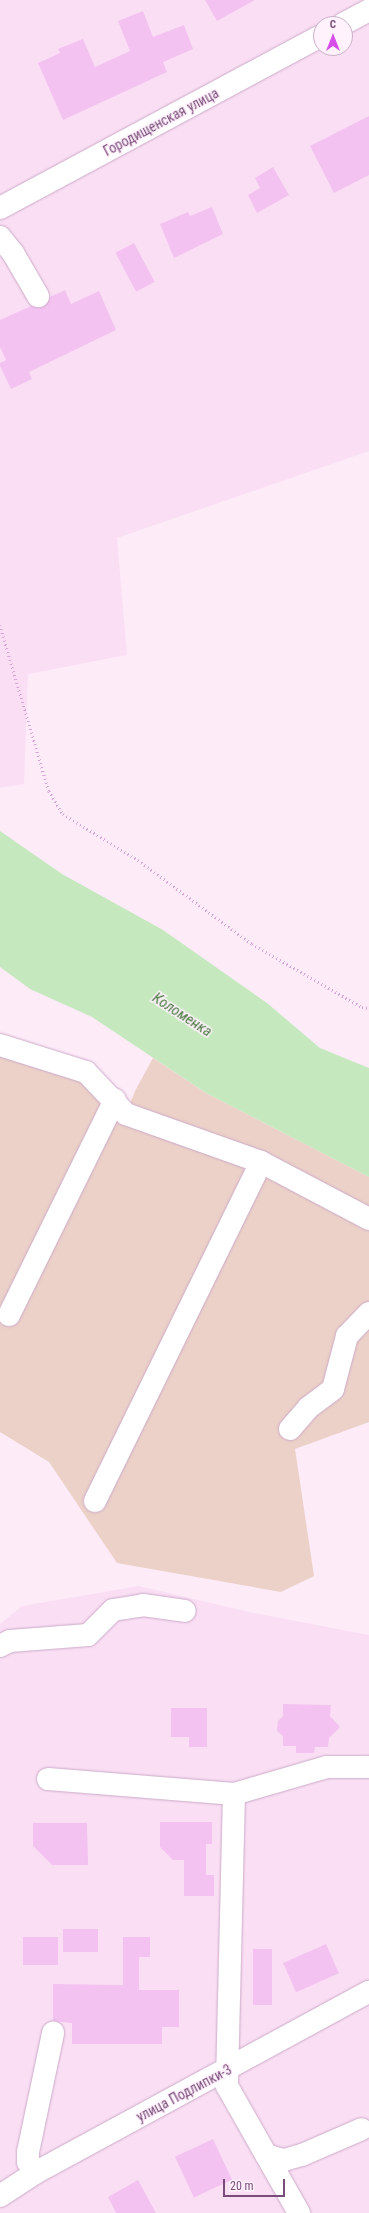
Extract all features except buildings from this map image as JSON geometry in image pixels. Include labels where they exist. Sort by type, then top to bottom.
[{"type":"street","points":[[353,19],[369,10]]},
{"type":"street","name":"Городищенская улица","points":[[0,208],[313,40]]},
{"type":"street","points":[[0,237],[13,254],[38,296]]},
{"type":"street","points":[[0,1045],[86,1072],[115,1100],[126,1114],[261,1162],[369,1219]]},
{"type":"street","points":[[9,1315],[115,1100]]},
{"type":"street","points":[[95,1501],[261,1162]]},
{"type":"street","points":[[290,1429],[308,1408],[333,1389],[347,1336],[369,1312]]},
{"type":"street","points":[[0,1646],[10,1641],[88,1635],[113,1610],[143,1605],[185,1611]]},
{"type":"street","points":[[48,1779],[234,1794],[327,1767],[369,1767]]},
{"type":"street","points":[[234,1794],[226,2070],[227,2086],[299,2213]]},
{"type":"street","name":"улица Подлипки-3","points":[[0,2196],[35,2173],[369,1992]]},
{"type":"street","points":[[35,2173],[28,2162],[28,2152],[53,2033]]},
{"type":"street","points":[[266,2155],[284,2160],[302,2155],[362,2129]]},
{"type":"path","points":[[0,625],[49,791],[63,814],[138,860],[252,944],[362,1007],[369,1008]]},
{"type":"shaded area","points":[[0,0],[369,0],[369,451],[117,538],[127,655],[28,674],[24,784],[0,788]]},
{"type":"shaded area","points":[[0,1045],[86,1072],[126,1114],[135,1091],[153,1058],[206,1093],[369,1177],[369,1422],[295,1449],[314,1576],[281,1592],[117,1563],[49,1462],[0,1432]]},
{"type":"shaded area","points":[[139,1586],[249,1612],[369,1635],[369,2213],[0,2213],[0,1624],[22,1606]]},
{"type":"water","name":"Коломенка","points":[[0,831],[62,874],[163,930],[267,1003],[320,1048],[369,1068],[369,1177],[206,1093],[92,1017],[30,989],[0,967]]}]
